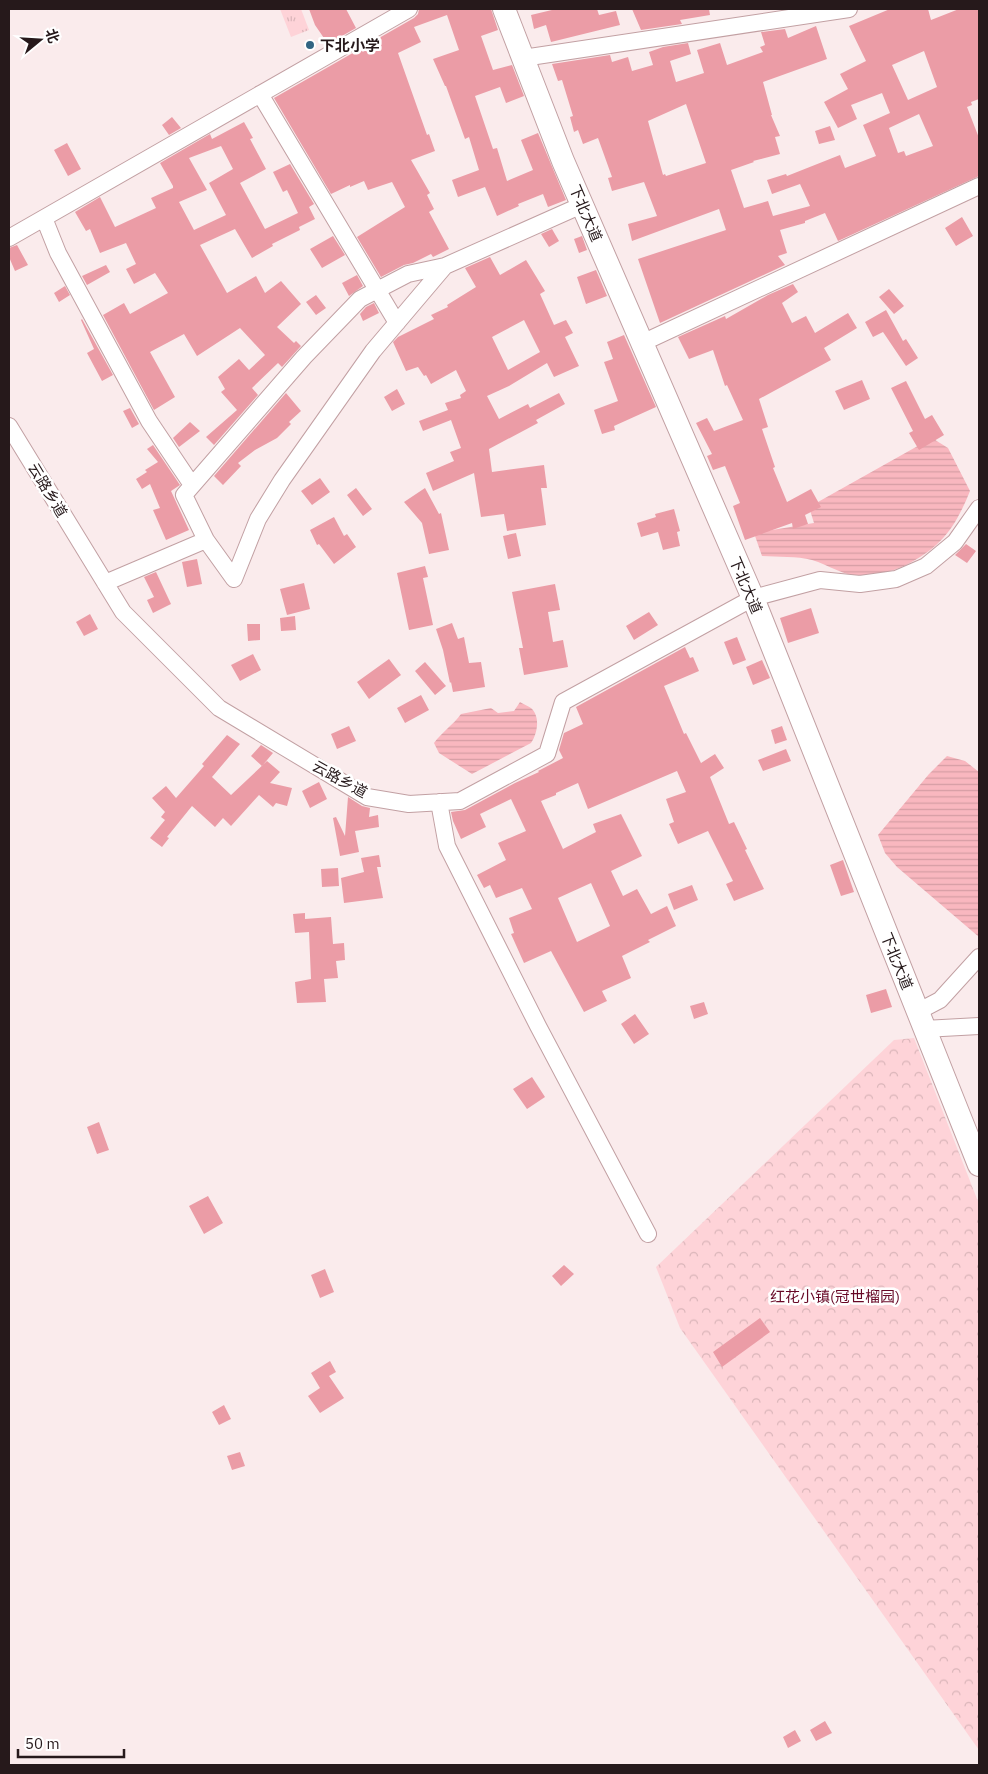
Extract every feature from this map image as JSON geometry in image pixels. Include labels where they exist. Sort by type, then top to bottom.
[{"type":"street","points":[[9,238],[408,9]]},
{"type":"street","name":"下北大道","points":[[504,9],[563,162],[752,598],[979,1165]]},
{"type":"street","points":[[523,58],[849,9]]},
{"type":"street","points":[[260,94],[397,323]]},
{"type":"street","points":[[642,343],[979,186]]},
{"type":"street","points":[[445,266],[373,351],[282,480],[258,519],[234,579],[206,540],[184,495],[304,357],[360,299],[408,274],[445,266],[582,205]]},
{"type":"street","points":[[44,218],[58,253],[149,421],[192,485]]},
{"type":"street","name":"云路乡道","points":[[9,426],[123,612],[218,708],[367,797],[409,804],[460,801],[547,754],[562,702],[752,598],[820,580],[860,584],[896,579],[926,566],[955,542],[979,508]]},
{"type":"street","points":[[105,583],[206,540]]},
{"type":"street","points":[[438,802],[447,846],[538,1026],[648,1234]]},
{"type":"street","points":[[920,1021],[979,958]]},
{"type":"street","points":[[920,1021],[979,1026]]},
{"type":"green space","points":[[280,9],[301,9],[309,30],[291,37]]},
{"type":"green space","name":"红花小镇(冠世榴园)","points":[[914,1038],[979,1204],[979,1750],[680,1328],[656,1267],[894,1040]]},
{"type":"shaded area","points":[[932,438],[948,448],[970,491],[959,516],[945,536],[928,552],[899,568],[868,576],[850,575],[806,559],[762,556],[754,533],[814,523],[809,507]]},
{"type":"shaded area","points":[[520,702],[531,708],[536,716],[536,730],[531,743],[472,774],[439,753],[434,743],[461,714],[491,708],[498,713],[514,711]]},
{"type":"shaded area","points":[[947,756],[965,761],[979,772],[979,937],[897,867],[885,853],[878,835],[929,774]]},
{"type":"building","points":[[309,9],[346,9],[356,28],[328,44],[315,25]]},
{"type":"building","points":[[419,9],[491,9],[498,30],[481,36],[493,70],[512,65],[524,96],[506,103],[500,87],[475,96],[493,149],[497,148],[507,181],[533,170],[521,140],[538,133],[566,200],[548,207],[543,194],[518,204],[519,206],[497,216],[485,187],[458,197],[452,180],[479,170],[469,137],[465,139],[446,86],[433,59],[459,50],[447,15],[414,27],[421,42],[398,53],[427,135],[429,134],[435,151],[411,160],[430,193],[427,195],[434,209],[429,212],[449,249],[433,257],[431,254],[413,263],[404,265],[381,277],[357,237],[405,207],[392,182],[368,190],[364,181],[331,194],[274,98],[414,18],[418,14]]},
{"type":"building","points":[[556,9],[597,9],[599,15],[616,11],[620,25],[551,42],[546,25],[534,29],[531,15]]},
{"type":"building","points":[[632,9],[709,9],[710,15],[680,20],[682,24],[641,30]]},
{"type":"building","points":[[890,9],[928,9],[931,20],[959,9],[979,9],[979,99],[971,102],[972,105],[967,107],[979,138],[979,176],[838,241],[825,213],[805,221],[805,223],[780,230],[787,253],[778,256],[785,265],[660,323],[638,259],[726,230],[719,209],[632,241],[628,224],[657,216],[644,182],[612,191],[608,178],[612,177],[598,138],[583,144],[578,130],[574,132],[570,117],[573,116],[562,80],[558,81],[552,64],[610,55],[612,62],[628,57],[632,71],[653,65],[649,52],[663,47],[688,43],[691,54],[670,61],[676,82],[704,73],[697,50],[720,43],[727,65],[763,52],[760,47],[765,45],[761,32],[785,29],[788,38],[816,26],[827,59],[763,82],[771,115],[780,136],[775,137],[780,154],[753,161],[731,170],[744,208],[768,201],[773,216],[810,206],[800,184],[772,194],[767,180],[786,174],[787,176],[840,155],[845,168],[876,156],[863,125],[890,113],[882,93],[851,105],[857,119],[838,128],[824,102],[848,89],[840,74],[866,61],[849,26]],"holes":[[[924,51],[937,87],[908,100],[892,65]],[[686,104],[706,163],[666,176],[665,174],[663,175],[648,121]],[[919,114],[933,146],[906,156],[904,151],[898,153],[889,128]]]},
{"type":"building","points":[[172,117],[181,128],[169,135],[162,125]]},
{"type":"building","points":[[244,122],[253,138],[250,139],[266,169],[240,183],[265,229],[298,213],[287,190],[283,192],[273,172],[290,164],[314,204],[309,207],[315,219],[299,227],[300,230],[272,244],[273,246],[252,258],[235,229],[200,245],[227,293],[256,276],[265,293],[281,281],[301,304],[277,327],[294,343],[296,341],[301,346],[282,367],[278,363],[252,388],[258,395],[214,445],[206,437],[237,410],[221,392],[225,389],[218,377],[239,359],[249,370],[265,355],[240,328],[197,356],[184,334],[150,352],[175,397],[154,410],[103,315],[124,303],[130,314],[168,293],[155,273],[134,284],[126,269],[136,264],[126,243],[100,253],[90,229],[86,231],[75,212],[100,197],[115,227],[156,208],[151,198],[173,188],[160,163],[210,134],[212,139]],"holes":[[[221,146],[233,169],[209,183],[226,215],[194,230],[179,202],[207,190],[189,158]]]},
{"type":"building","points":[[830,126],[835,140],[819,144],[815,131]]},
{"type":"building","points":[[67,143],[81,169],[68,176],[54,150]]},
{"type":"building","points":[[962,217],[973,236],[956,246],[945,228]]},
{"type":"building","points":[[552,229],[559,241],[549,247],[541,234]]},
{"type":"building","points":[[333,236],[345,255],[322,268],[310,249]]},
{"type":"building","points":[[582,236],[587,250],[579,253],[574,239]]},
{"type":"building","points":[[17,245],[28,265],[15,271],[9,257],[9,248]]},
{"type":"building","points":[[490,257],[500,275],[526,260],[545,291],[540,294],[554,325],[566,320],[573,333],[565,337],[579,366],[554,377],[547,363],[509,386],[487,396],[499,419],[528,404],[530,408],[559,393],[565,404],[536,420],[538,423],[489,449],[492,472],[544,465],[547,488],[541,488],[546,525],[507,531],[504,514],[481,517],[474,473],[433,491],[426,473],[454,461],[450,452],[461,448],[451,420],[423,431],[419,421],[448,410],[445,403],[461,398],[460,395],[466,391],[456,370],[431,384],[418,367],[406,371],[393,342],[398,337],[434,319],[431,315],[448,307],[447,305],[476,287],[465,268]],"holes":[[[524,320],[540,352],[508,370],[492,337]]]},
{"type":"building","points":[[106,265],[110,272],[87,285],[82,276]]},
{"type":"building","points":[[596,270],[607,296],[586,304],[577,277]]},
{"type":"building","points":[[357,275],[363,286],[349,296],[342,283]]},
{"type":"building","points":[[793,284],[798,292],[782,303],[792,323],[806,316],[815,333],[848,313],[857,328],[824,348],[831,360],[759,399],[768,427],[762,429],[775,467],[773,468],[787,502],[811,489],[821,507],[805,515],[808,524],[793,529],[792,523],[745,540],[733,506],[740,503],[725,466],[713,470],[707,456],[712,454],[696,423],[707,418],[714,431],[743,420],[727,385],[725,386],[713,350],[689,359],[678,337],[725,316],[726,319],[768,295]]},
{"type":"building","points":[[65,286],[70,295],[59,302],[54,293]]},
{"type":"building","points":[[889,289],[904,306],[894,314],[879,297]]},
{"type":"building","points":[[316,295],[326,308],[316,315],[306,302]]},
{"type":"building","points":[[374,303],[379,313],[363,321],[360,314],[366,307]]},
{"type":"building","points":[[886,310],[903,341],[906,339],[918,358],[906,366],[883,332],[873,337],[865,322]]},
{"type":"building","points":[[82,319],[113,375],[102,381],[87,353],[94,349]]},
{"type":"building","points":[[624,335],[656,407],[614,426],[615,430],[602,434],[594,410],[618,401],[604,362],[613,359],[607,342]]},
{"type":"building","points":[[862,380],[870,399],[844,410],[835,391]]},
{"type":"building","points":[[906,381],[925,419],[932,415],[944,435],[919,450],[909,433],[913,431],[891,388]]},
{"type":"building","points":[[397,389],[405,404],[392,411],[384,397]]},
{"type":"building","points":[[286,393],[301,411],[289,422],[291,424],[277,438],[255,450],[238,463],[241,466],[223,485],[214,476]]},
{"type":"building","points":[[130,408],[139,424],[132,428],[123,411]]},
{"type":"building","points":[[190,422],[200,431],[179,447],[173,438]]},
{"type":"building","points":[[153,445],[180,485],[171,491],[189,530],[166,540],[153,510],[160,508],[150,484],[142,489],[136,479],[147,472],[145,470],[158,462],[147,449]]},
{"type":"building","points":[[320,478],[330,492],[312,505],[301,491]]},
{"type":"building","points":[[356,488],[372,509],[363,516],[347,495]]},
{"type":"building","points":[[425,488],[439,514],[441,513],[449,550],[429,554],[422,523],[404,502]]},
{"type":"building","points":[[674,509],[680,531],[677,532],[680,546],[663,550],[658,532],[641,537],[637,523],[656,517],[655,514]]},
{"type":"building","points":[[334,517],[344,536],[347,534],[356,547],[334,564],[319,544],[317,545],[310,530]]},
{"type":"building","points":[[516,533],[521,556],[508,559],[503,536]]},
{"type":"building","points":[[966,544],[976,551],[967,563],[955,555]]},
{"type":"building","points":[[197,559],[202,584],[187,587],[182,562]]},
{"type":"building","points":[[425,566],[428,577],[423,578],[433,625],[409,630],[397,573]]},
{"type":"building","points":[[156,572],[171,604],[153,613],[147,600],[154,597],[144,577]]},
{"type":"building","points":[[304,583],[310,609],[287,615],[280,589]]},
{"type":"building","points":[[555,584],[560,610],[548,612],[553,642],[563,640],[568,667],[524,675],[519,648],[523,648],[512,592]]},
{"type":"building","points":[[811,608],[819,633],[788,643],[780,618]]},
{"type":"building","points":[[649,612],[658,625],[634,640],[626,626]]},
{"type":"building","points":[[90,614],[98,629],[84,636],[76,622]]},
{"type":"building","points":[[295,616],[296,630],[281,631],[280,618]]},
{"type":"building","points":[[452,623],[458,639],[464,637],[469,663],[481,662],[485,687],[453,692],[436,629]]},
{"type":"building","points":[[247,624],[260,624],[260,640],[248,641]]},
{"type":"building","points":[[737,637],[746,660],[733,665],[724,642]]},
{"type":"building","points":[[685,647],[690,658],[693,657],[699,671],[664,686],[684,734],[686,733],[701,763],[715,754],[724,768],[710,777],[729,824],[734,822],[764,889],[734,901],[726,884],[733,881],[708,831],[678,844],[669,824],[674,822],[666,799],[686,792],[677,771],[588,809],[578,783],[541,801],[563,849],[596,832],[593,824],[621,814],[642,856],[611,871],[623,896],[637,889],[651,914],[667,906],[676,926],[622,956],[631,978],[602,991],[607,1001],[584,1012],[551,951],[524,963],[511,934],[514,933],[509,918],[532,909],[522,888],[496,898],[490,885],[484,888],[477,875],[506,860],[498,843],[526,831],[511,799],[480,814],[486,827],[461,839],[451,812],[465,810],[563,758],[559,750],[564,733],[583,724],[576,707]],"holes":[[[591,883],[610,926],[577,942],[558,898]]]},
{"type":"building","points":[[253,654],[261,670],[240,681],[231,665]]},
{"type":"building","points":[[389,659],[401,675],[369,699],[357,682]]},
{"type":"building","points":[[762,660],[770,678],[753,685],[746,667]]},
{"type":"building","points":[[425,662],[446,686],[435,695],[415,671]]},
{"type":"building","points":[[421,695],[429,710],[405,723],[397,708]]},
{"type":"building","points":[[349,726],[356,741],[337,749],[331,734]]},
{"type":"building","points":[[782,726],[787,740],[775,744],[771,730]]},
{"type":"building","points":[[227,735],[240,744],[212,777],[231,795],[267,761],[280,772],[270,783],[292,788],[287,806],[276,803],[273,807],[259,795],[231,826],[223,818],[215,827],[192,806],[167,837],[169,838],[162,847],[150,838],[165,820],[161,817],[165,812],[152,798],[166,786],[176,798],[204,766],[202,764]]},
{"type":"building","points":[[261,745],[273,753],[262,766],[251,756]]},
{"type":"building","points":[[786,749],[791,761],[763,771],[758,760]]},
{"type":"building","points":[[319,782],[327,799],[310,808],[302,791]]},
{"type":"building","points":[[348,797],[362,806],[370,808],[369,817],[378,815],[379,827],[355,831],[359,852],[340,856],[333,818],[336,817],[345,836]]},
{"type":"building","points":[[379,855],[381,867],[377,867],[383,898],[344,903],[341,878],[364,872],[361,858]]},
{"type":"building","points":[[843,860],[854,892],[841,896],[830,865]]},
{"type":"building","points":[[338,868],[339,886],[322,887],[321,869]]},
{"type":"building","points":[[692,885],[698,900],[674,910],[668,894]]},
{"type":"building","points":[[305,913],[305,919],[331,917],[333,944],[344,943],[345,960],[336,961],[338,978],[324,979],[326,1002],[297,1003],[295,982],[311,979],[309,932],[295,933],[293,914]]},
{"type":"building","points":[[886,989],[892,1007],[871,1013],[866,995]]},
{"type":"building","points":[[704,1002],[708,1014],[694,1019],[690,1006]]},
{"type":"building","points":[[635,1014],[649,1034],[634,1044],[621,1024]]},
{"type":"building","points":[[532,1077],[545,1097],[527,1109],[513,1089]]},
{"type":"building","points":[[99,1122],[109,1150],[97,1154],[87,1127]]},
{"type":"building","points":[[208,1196],[223,1223],[204,1234],[189,1206]]},
{"type":"building","points":[[564,1265],[574,1274],[561,1286],[552,1276]]},
{"type":"building","points":[[325,1269],[334,1292],[320,1298],[311,1275]]},
{"type":"building","points":[[760,1318],[770,1332],[722,1367],[713,1352]]},
{"type":"building","points":[[330,1361],[336,1372],[329,1376],[344,1398],[320,1413],[308,1396],[320,1388],[311,1373]]},
{"type":"building","points":[[224,1405],[231,1419],[219,1425],[212,1412]]},
{"type":"building","points":[[240,1452],[245,1466],[232,1470],[227,1456]]},
{"type":"building","points":[[825,1721],[832,1733],[816,1741],[810,1730]]},
{"type":"building","points":[[795,1730],[801,1741],[788,1748],[783,1737]]},
{"type":"place","name":"下北小学","points":[[310,45]]}]
